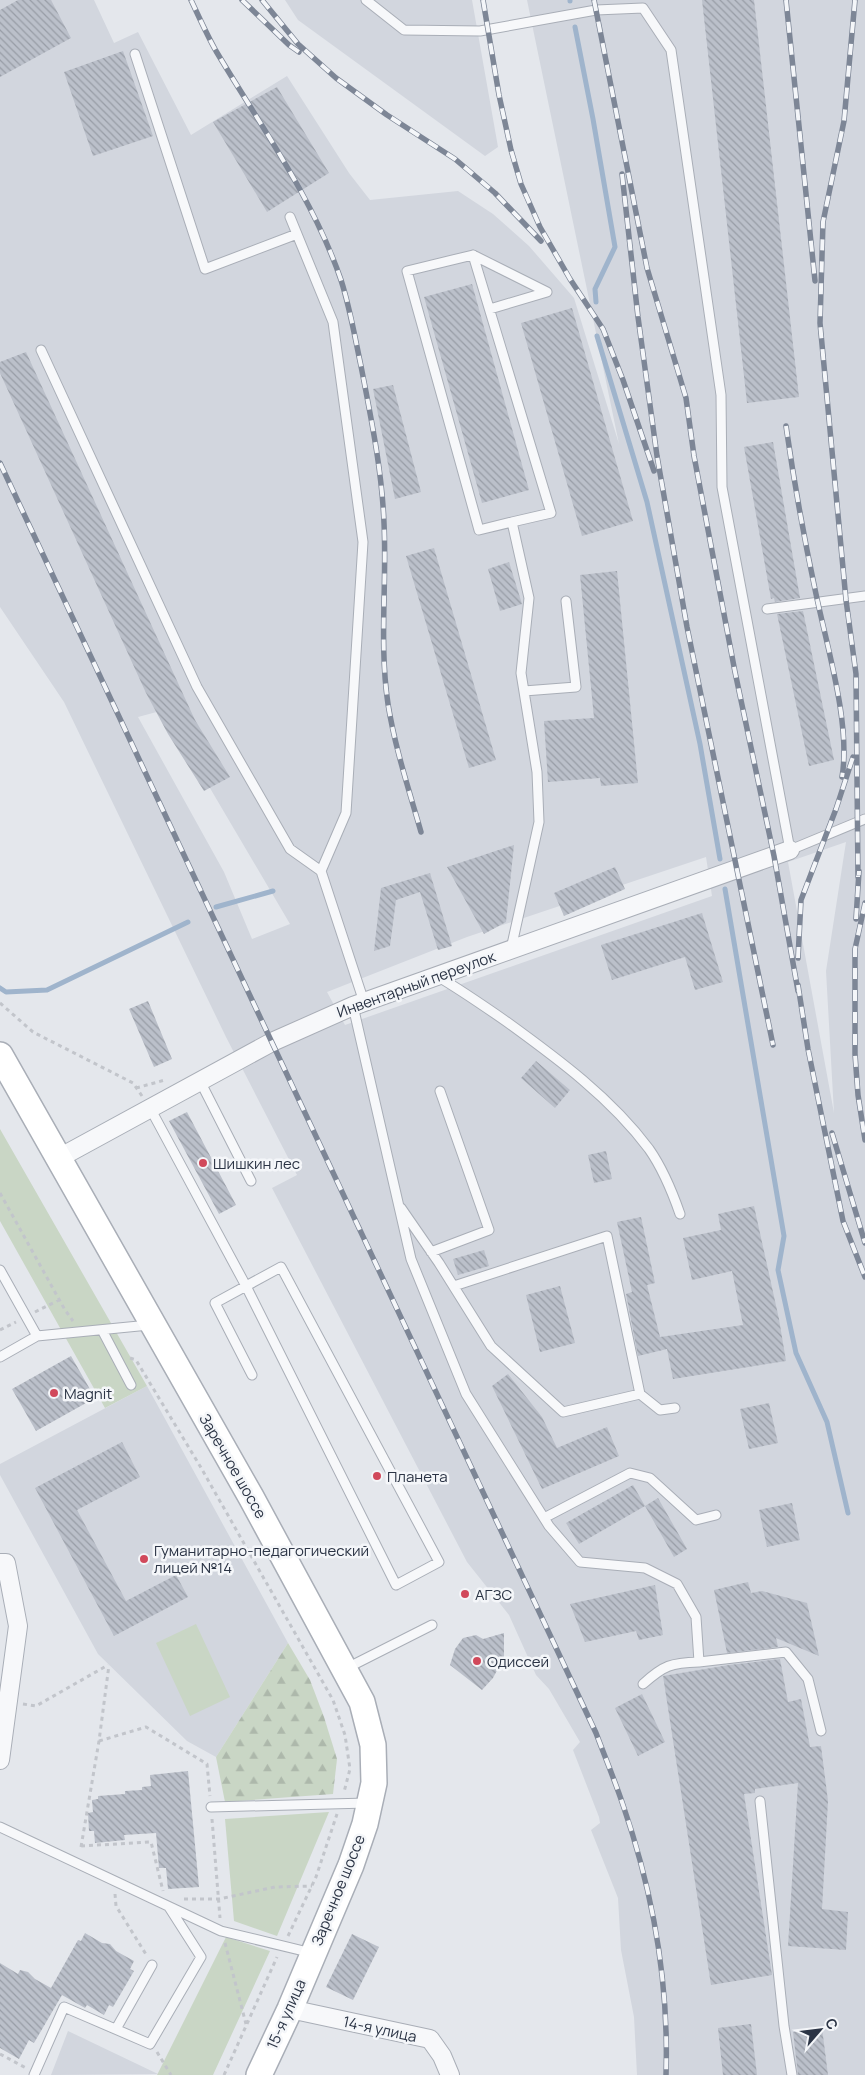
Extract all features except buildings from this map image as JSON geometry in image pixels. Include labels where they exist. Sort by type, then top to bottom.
[{"type":"main road","name":"Заречное шоссе","points":[[0,1055],[251,1497],[362,1702],[373,1745],[374,1783],[365,1824],[351,1865],[313,1953]]},
{"type":"main road","name":"15-я улица","points":[[259,2075],[290,2009],[313,1953]]},
{"type":"street","name":"Инвентарный переулок","points":[[58,1158],[272,1042],[359,1004],[790,850]]},
{"type":"street","points":[[0,1760],[18,1626],[2,1560]]},
{"type":"street","name":"14-я улица","points":[[290,2009],[430,2039],[442,2056],[450,2075]]},
{"type":"lane","points":[[366,0],[404,30],[480,31],[596,10],[643,8],[671,50],[721,395],[722,487],[790,850],[865,819]]},
{"type":"lane","points":[[135,54],[205,269],[297,234]]},
{"type":"lane","points":[[290,217],[333,322],[363,542],[346,813],[321,871]]},
{"type":"lane","points":[[473,255],[551,514],[479,530],[407,271],[473,255],[546,292],[490,309]]},
{"type":"lane","points":[[41,350],[197,687],[290,849],[321,871],[359,1004],[398,1204],[411,1259],[466,1394],[544,1518],[580,1562],[645,1568],[677,1584],[696,1617],[699,1662]]},
{"type":"lane","points":[[511,950],[539,822],[537,772],[522,673],[529,598],[512,522]]},
{"type":"lane","points":[[767,609],[865,596]]},
{"type":"lane","points":[[524,691],[576,687],[566,601]]},
{"type":"lane","points":[[437,976],[455,986],[555,1056],[618,1112],[649,1150],[668,1182],[680,1214]]},
{"type":"lane","points":[[200,1081],[251,1181]]},
{"type":"lane","points":[[431,1252],[489,1230],[440,1091]]},
{"type":"lane","points":[[150,1108],[246,1286],[396,1585],[439,1562],[281,1267],[246,1286],[215,1303],[252,1375]]},
{"type":"lane","points":[[398,1204],[454,1286],[491,1346],[563,1412],[640,1394]]},
{"type":"lane","points":[[454,1286],[607,1236],[640,1394],[660,1410],[675,1408]]},
{"type":"lane","points":[[0,1270],[37,1336]]},
{"type":"lane","points":[[0,1356],[37,1336],[152,1324]]},
{"type":"lane","points":[[102,1330],[132,1385]]},
{"type":"lane","points":[[544,1518],[630,1473],[650,1478],[696,1520],[716,1515]]},
{"type":"lane","points":[[345,1669],[432,1624]]},
{"type":"lane","points":[[643,1684],[658,1670],[676,1663],[786,1652],[808,1679],[821,1731]]},
{"type":"lane","points":[[760,1802],[784,2026],[792,2075]]},
{"type":"lane","points":[[211,1807],[370,1803]]},
{"type":"lane","points":[[0,1827],[112,1880],[167,1902],[221,1931],[313,1953]]},
{"type":"lane","points":[[35,2074],[64,2007],[150,2044],[201,1957],[167,1902]]},
{"type":"lane","points":[[116,2029],[152,1966]]},
{"type":"path","points":[[0,1003],[33,1032],[133,1083],[150,1108]]},
{"type":"path","points":[[0,1193],[65,1310],[82,1332]]},
{"type":"path","points":[[112,1348],[136,1360],[200,1466],[333,1700],[345,1734],[350,1768],[340,1804],[312,1886],[224,2075]]},
{"type":"path","points":[[8,1702],[36,1706],[109,1665],[99,1740],[78,1863]]},
{"type":"path","points":[[99,1740],[146,1727],[207,1764],[221,1931],[246,2025]]},
{"type":"path","points":[[81,1846],[151,1842],[167,1902]]},
{"type":"path","points":[[112,1880],[116,1906],[152,1966]]},
{"type":"path","points":[[183,1899],[219,1900],[275,1887],[312,1886]]},
{"type":"path","points":[[152,2039],[170,2075]]},
{"type":"path","points":[[0,2054],[35,2074]]},
{"type":"shaded area","points":[[0,0],[94,0],[114,43],[138,32],[191,135],[287,76],[349,173],[370,200],[458,191],[493,214],[529,246],[574,298],[619,444],[527,0],[865,0],[865,2075],[637,2075],[634,2017],[621,1950],[618,1898],[591,1830],[600,1823],[573,1750],[580,1742],[549,1689],[536,1675],[509,1615],[467,1562],[272,1188],[297,1175],[226,1037],[64,702],[0,607]],"holes":[[[164,710],[290,924],[252,939],[224,872],[138,717]],[[846,842],[826,971],[834,1113],[788,862]],[[706,857],[712,896],[345,1025],[327,992],[467,937]]]},
{"type":"shaded area","points":[[285,0],[472,0],[498,147],[485,156],[298,20]]},
{"type":"shaded area","name":"Гуманитарно-педагогический лицей №14","points":[[147,1386],[288,1643],[216,1757],[187,1741],[98,1654],[0,1475],[0,1464]]},
{"type":"shaded area","points":[[68,2031],[158,2074],[51,2075]]},
{"type":"green space","points":[[0,1129],[147,1386],[105,1408],[0,1221]]},
{"type":"green space","points":[[196,1624],[230,1697],[190,1716],[156,1643]]},
{"type":"green space","points":[[288,1643],[310,1680],[337,1759],[333,1794],[225,1802],[216,1757]]},
{"type":"green space","points":[[329,1812],[277,1936],[234,1921],[225,1819]]},
{"type":"green space","points":[[226,1937],[270,1951],[213,2075],[157,2075]]},
{"type":"waterway","points":[[575,27],[615,247],[595,289],[596,302]]},
{"type":"waterway","points":[[597,336],[647,502],[700,744],[720,859]]},
{"type":"waterway","points":[[725,889],[784,1236],[778,1270],[796,1353],[827,1422],[848,1513]]},
{"type":"waterway","points":[[216,907],[273,891]]},
{"type":"waterway","points":[[0,988],[6,992],[47,990],[188,922]]},
{"type":"railway","points":[[191,0],[216,51],[301,191],[316,220],[341,280],[369,405],[381,483],[385,546],[384,659],[388,704],[398,753],[421,832]]},
{"type":"railway","points":[[242,0],[289,45],[299,52]]},
{"type":"railway","points":[[262,0],[298,44],[336,78],[387,115],[455,159],[495,193],[541,241]]},
{"type":"railway","points":[[483,0],[499,95],[511,150],[521,184],[540,227],[570,279],[603,329],[623,380],[654,471]]},
{"type":"railway","points":[[594,0],[647,268],[686,398],[694,456],[735,672],[774,856],[798,991]]},
{"type":"railway","points":[[786,0],[815,281]]},
{"type":"railway","points":[[855,0],[844,121],[823,222],[820,323],[846,600],[856,674],[858,877]]},
{"type":"railway","points":[[622,174],[638,317],[657,456],[687,627],[773,1045]]},
{"type":"railway","points":[[786,426],[807,552],[841,710],[844,756],[842,777]]},
{"type":"railway","points":[[0,463],[596,1733],[634,1838],[651,1904],[662,1972],[665,2006],[666,2075]]},
{"type":"railway","points":[[798,958],[801,900],[836,809],[853,757]]},
{"type":"railway","points":[[856,919],[859,871]]},
{"type":"railway","points":[[865,903],[855,949],[855,1054],[858,1095],[865,1140]]},
{"type":"railway","points":[[798,985],[808,1049],[843,1221],[865,1277]]},
{"type":"railway","points":[[832,1133],[865,1243]]},
{"type":"place","name":"Шишкин лес","points":[[203,1163]]},
{"type":"place","name":"Magnit","points":[[54,1393]]},
{"type":"place","name":"Планета","points":[[377,1476]]},
{"type":"place","name":"Гуманитарно-педагогический лицей №14","points":[[144,1559]]},
{"type":"place","name":"АГЗС","points":[[465,1594]]},
{"type":"place","name":"Одиссей","points":[[477,1661]]}]
